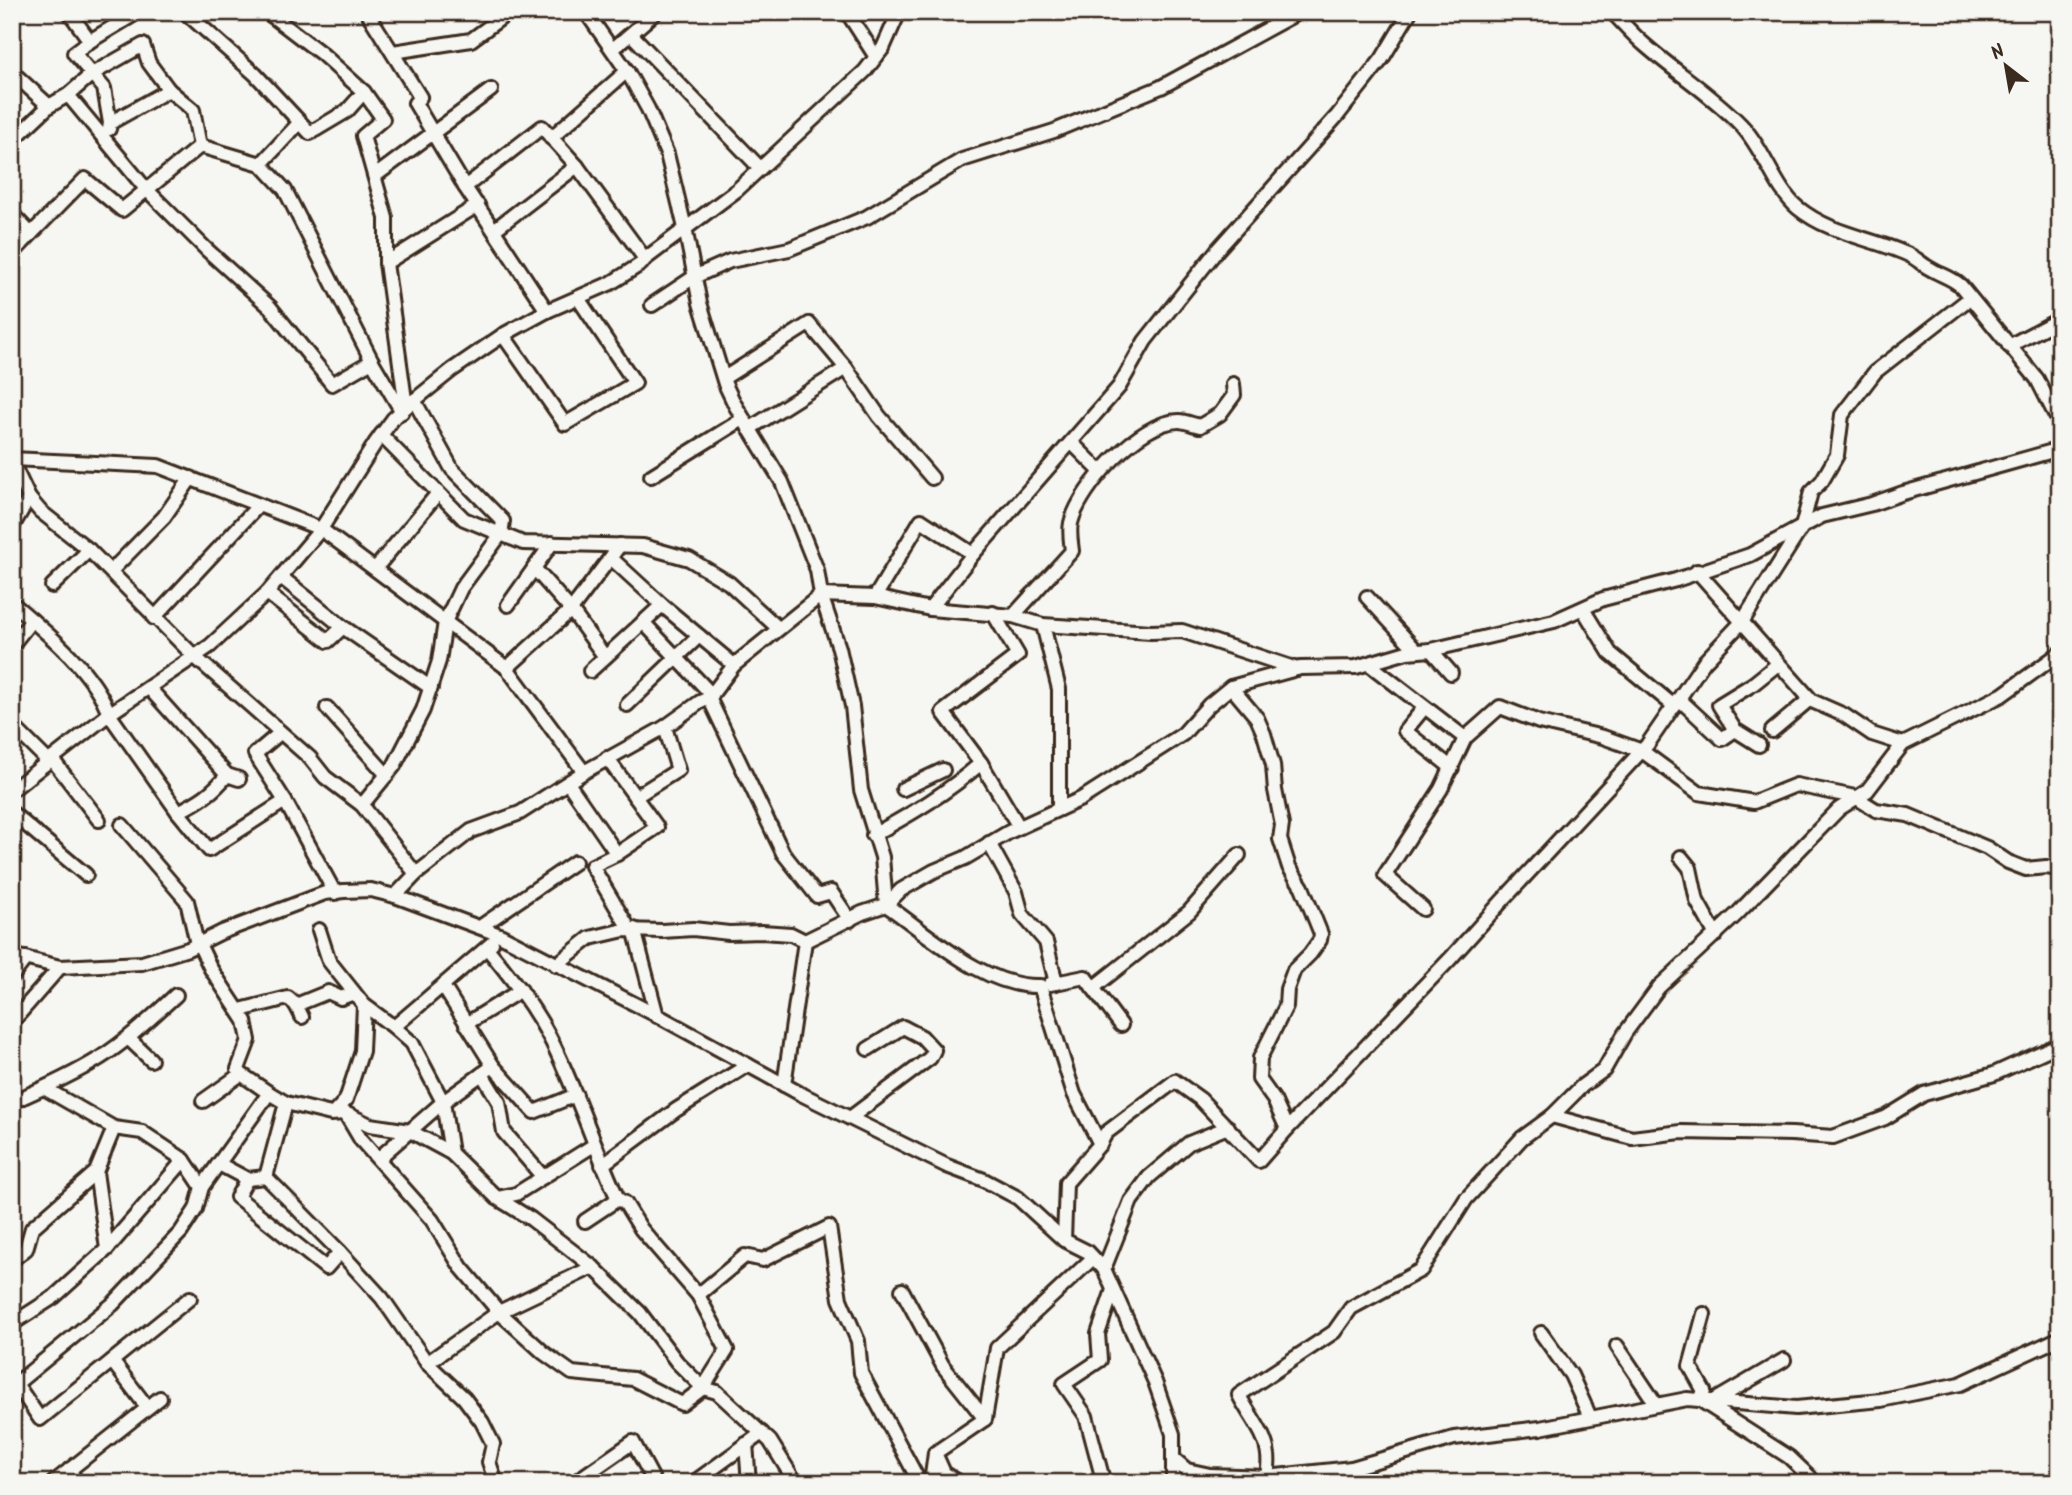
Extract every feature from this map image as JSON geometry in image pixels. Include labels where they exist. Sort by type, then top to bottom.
[{"type":"street","points":[[69,12],[90,41]]},
{"type":"street","points":[[185,12],[255,74],[310,133],[347,111],[364,92]]},
{"type":"street","points":[[368,12],[420,97],[415,103],[465,187],[547,312]]},
{"type":"street","points":[[393,52],[471,40],[509,12]]},
{"type":"street","points":[[586,12],[627,71],[648,109],[667,154],[694,277],[724,378],[746,424],[782,482],[817,569],[821,594],[839,648],[852,706],[861,790],[882,857],[886,905],[979,971],[1011,983],[1040,986],[1085,977],[1121,1025]]},
{"type":"street","points":[[613,49],[656,12]]},
{"type":"street","points":[[848,12],[876,57]]},
{"type":"street","points":[[12,790],[108,714],[210,646],[267,593],[321,529],[381,435],[407,406],[452,370],[503,335],[611,283],[641,264],[737,190],[845,90],[876,57],[894,28],[900,12]]},
{"type":"street","points":[[652,305],[694,277],[730,261],[789,249],[867,217],[962,160],[1054,131],[1161,87],[1299,12]]},
{"type":"street","points":[[930,609],[973,554],[1119,387],[1145,341],[1218,249],[1337,116],[1382,59],[1410,12]]},
{"type":"street","points":[[1612,12],[1646,46],[1739,123],[1755,141],[1796,207],[1813,219],[1847,235],[1911,256],[1929,269],[1952,278],[2038,379],[2060,424]]},
{"type":"street","points":[[106,140],[110,123],[104,88],[74,53],[134,13]]},
{"type":"street","points":[[270,13],[364,92],[383,119],[363,136],[386,218],[386,263],[407,406]]},
{"type":"street","points":[[631,34],[760,168]]},
{"type":"street","points":[[12,141],[49,106],[68,95],[92,74],[142,45],[149,63],[169,90],[193,110],[200,146]]},
{"type":"street","points":[[551,138],[627,71]]},
{"type":"street","points":[[12,72],[49,106]]},
{"type":"street","points":[[110,123],[169,90]]},
{"type":"street","points":[[375,176],[491,90]]},
{"type":"street","points":[[68,95],[146,189],[206,249],[270,307],[331,384],[372,361]]},
{"type":"street","points":[[261,164],[300,122]]},
{"type":"street","points":[[465,187],[542,127],[577,166],[645,259]]},
{"type":"street","points":[[200,146],[261,164],[285,190],[372,361],[452,469],[503,521],[501,534],[461,588],[445,622],[439,661],[423,710],[394,766],[362,806]]},
{"type":"street","points":[[12,254],[85,179],[122,210],[200,146]]},
{"type":"street","points":[[494,230],[577,166]]},
{"type":"street","points":[[386,263],[478,205]]},
{"type":"street","points":[[12,215],[31,234]]},
{"type":"street","points":[[503,335],[565,424],[635,383],[578,298]]},
{"type":"street","points":[[1064,1240],[1066,1183],[1106,1133],[1175,1081],[1200,1099],[1259,1161],[1451,959],[1642,751],[1704,662],[1742,622],[1802,527],[1811,492],[1822,481],[1837,455],[1842,415],[1875,372],[1970,298]]},
{"type":"street","points":[[2009,346],[2060,319]]},
{"type":"street","points":[[724,378],[809,324],[846,368],[879,416],[932,478]]},
{"type":"street","points":[[651,476],[846,368]]},
{"type":"street","points":[[1013,616],[1072,551],[1071,524],[1082,498],[1101,472],[1125,448],[1155,427],[1179,421],[1200,426],[1220,414],[1234,395],[1233,384]]},
{"type":"street","points":[[381,435],[464,519],[523,542],[643,546],[689,559],[729,583],[778,628]]},
{"type":"street","points":[[1071,442],[1101,472]]},
{"type":"street","points":[[805,941],[886,905],[901,890],[917,880],[1019,827],[1081,799],[1183,734],[1209,705],[1231,687],[1297,669],[1329,669],[1369,664],[1416,650],[1431,650],[1554,621],[1603,599],[1676,580],[1750,555],[1822,516],[2060,449]]},
{"type":"street","points":[[416,874],[362,806],[325,777],[310,758],[195,657],[89,550],[40,511],[29,498],[12,461],[158,466],[321,529],[507,668],[584,772]]},
{"type":"street","points":[[111,571],[164,517],[191,478]]},
{"type":"street","points":[[375,569],[438,493]]},
{"type":"street","points":[[12,527],[29,498]]},
{"type":"street","points":[[154,618],[258,506]]},
{"type":"street","points":[[875,597],[921,520],[973,554]]},
{"type":"street","points":[[508,605],[552,543]]},
{"type":"street","points":[[507,668],[571,610],[620,545]]},
{"type":"street","points":[[52,586],[89,550]]},
{"type":"street","points":[[611,558],[734,665]]},
{"type":"street","points":[[534,568],[571,610],[605,657]]},
{"type":"street","points":[[1697,571],[1810,699],[1844,715],[1872,734],[1903,744]]},
{"type":"street","points":[[281,577],[343,627],[431,688]]},
{"type":"street","points":[[267,593],[328,641],[343,627]]},
{"type":"street","points":[[395,896],[416,874],[471,831],[520,813],[607,758],[665,727],[710,697],[734,665],[821,594],[875,597],[930,609],[993,613],[1043,625],[1151,632],[1182,631],[1297,669]]},
{"type":"street","points":[[1367,597],[1416,650]]},
{"type":"street","points":[[12,603],[62,645],[104,701],[108,714],[178,812],[209,850],[285,801]]},
{"type":"street","points":[[590,671],[662,605]]},
{"type":"street","points":[[1583,610],[1610,653],[1721,739],[1735,730]]},
{"type":"street","points":[[993,613],[1018,655],[943,712],[981,763],[1019,827]]},
{"type":"street","points":[[12,645],[32,620]]},
{"type":"street","points":[[643,622],[710,697],[783,853],[817,896],[831,892],[850,919]]},
{"type":"street","points":[[1043,625],[1059,689],[1059,808]]},
{"type":"street","points":[[628,705],[699,636]]},
{"type":"street","points":[[1431,650],[1451,673]]},
{"type":"street","points":[[1268,1480],[1268,1453],[1259,1428],[1239,1395],[1334,1332],[1351,1308],[1421,1270],[1466,1199],[1522,1138],[1552,1116],[1582,1086],[1604,1070],[1625,1033],[1658,987],[1716,935],[1839,809],[1867,791],[1903,744],[2002,695],[2060,653]]},
{"type":"street","points":[[1369,664],[1465,738]]},
{"type":"street","points":[[1759,745],[1735,730],[1719,705],[1753,684],[1778,664]]},
{"type":"street","points":[[1231,687],[1257,719],[1264,734],[1273,765],[1282,825],[1280,839],[1289,867],[1302,887],[1321,934],[1310,954],[1294,970],[1287,989],[1286,1006],[1260,1058],[1259,1079],[1274,1100],[1287,1129]]},
{"type":"street","points":[[149,688],[233,777],[201,801],[178,812]]},
{"type":"street","points":[[1772,731],[1810,699]]},
{"type":"street","points":[[1423,909],[1385,875],[1441,789],[1465,738],[1500,707],[1539,723],[1603,737],[1642,751],[1699,793],[1754,802],[1796,785],[1855,797],[1876,810],[1908,815],[1987,848],[2008,862],[2026,869],[2060,869]]},
{"type":"street","points":[[327,708],[387,775]]},
{"type":"street","points":[[1424,708],[1405,731],[1452,768]]},
{"type":"street","points":[[12,725],[50,760],[99,820]]},
{"type":"street","points":[[635,797],[678,770],[665,727]]},
{"type":"street","points":[[280,733],[254,754],[285,801],[335,893]]},
{"type":"street","points":[[607,758],[657,827],[617,854],[592,866],[632,930],[657,1016]]},
{"type":"street","points":[[873,835],[928,804],[981,763]]},
{"type":"street","points":[[903,789],[943,769]]},
{"type":"street","points":[[917,782],[928,804]]},
{"type":"street","points":[[568,783],[617,854]]},
{"type":"street","points":[[12,813],[86,875]]},
{"type":"street","points":[[122,825],[187,901],[198,944],[211,969],[246,1021],[249,1040],[238,1069],[241,1074],[286,1103],[340,1113],[370,1125],[411,1131],[451,1153],[497,1198],[531,1219],[593,1267],[640,1313],[677,1362],[703,1388],[717,1392],[770,1441],[796,1483]]},
{"type":"street","points":[[989,843],[1016,892],[1022,914],[1046,942],[1056,983]]},
{"type":"street","points":[[1093,988],[1188,912],[1239,855]]},
{"type":"street","points":[[1681,857],[1690,868],[1697,901],[1716,935]]},
{"type":"street","points":[[480,927],[575,862]]},
{"type":"street","points":[[12,955],[60,967],[142,963],[198,944],[325,893],[370,890],[395,896],[500,935],[784,1085],[1018,1198],[1064,1240],[1088,1252],[1104,1269],[1155,1382],[1173,1434],[1173,1483]]},
{"type":"street","points":[[319,930],[330,961],[354,993],[364,1005],[412,1043],[443,1102],[451,1153]]},
{"type":"street","points":[[556,965],[590,937],[632,930],[762,932],[791,934],[805,941]]},
{"type":"street","points":[[394,1027],[500,935]]},
{"type":"street","points":[[784,1085],[805,941]]},
{"type":"street","points":[[340,1113],[432,1220],[461,1267],[499,1312],[544,1353],[572,1373],[633,1379],[682,1404],[703,1388],[727,1350],[698,1295],[641,1229],[625,1203],[618,1199],[549,1035],[521,990],[487,948]]},
{"type":"street","points":[[12,976],[26,958]]},
{"type":"street","points":[[12,1022],[60,967]]},
{"type":"street","points":[[443,986],[493,1066],[534,1112],[576,1095]]},
{"type":"street","points":[[1040,986],[1074,1094],[1100,1143]]},
{"type":"street","points":[[466,1024],[521,990]]},
{"type":"street","points":[[240,1010],[288,998],[299,1011],[328,992],[341,998],[354,993]]},
{"type":"street","points":[[12,1102],[99,1059],[128,1038],[176,995]]},
{"type":"street","points":[[340,1113],[362,1051],[364,1005]]},
{"type":"street","points":[[850,1118],[930,1058],[934,1050],[922,1037],[903,1027],[868,1049]]},
{"type":"street","points":[[128,1038],[151,1060]]},
{"type":"street","points":[[1552,1116],[1632,1138],[1681,1132],[1833,1137],[1885,1118],[1924,1094],[1994,1074],[2060,1044]]},
{"type":"street","points":[[602,1165],[676,1110],[748,1065]]},
{"type":"street","points":[[379,1158],[443,1102],[493,1066]]},
{"type":"street","points":[[203,1101],[241,1074]]},
{"type":"street","points":[[482,1074],[499,1102],[504,1132],[543,1177]]},
{"type":"street","points":[[44,1088],[114,1128],[142,1132],[184,1160],[202,1187]]},
{"type":"street","points":[[190,1298],[40,1419],[15,1386],[113,1304],[181,1232],[196,1209],[202,1187],[269,1093]]},
{"type":"street","points":[[266,1177],[286,1103]]},
{"type":"street","points":[[1104,1269],[1131,1201],[1149,1177],[1189,1143],[1228,1127]]},
{"type":"street","points":[[12,1260],[26,1249],[32,1228],[96,1172],[114,1128]]},
{"type":"street","points":[[497,1198],[516,1194],[594,1145]]},
{"type":"street","points":[[12,1324],[54,1297],[107,1249],[184,1160]]},
{"type":"street","points":[[219,1164],[247,1179],[266,1177]]},
{"type":"street","points":[[96,1172],[107,1249]]},
{"type":"street","points":[[266,1177],[382,1298],[427,1363],[464,1398],[494,1444],[489,1462],[496,1483]]},
{"type":"street","points":[[247,1179],[237,1197],[326,1268],[340,1252]]},
{"type":"street","points":[[585,1221],[618,1199]]},
{"type":"street","points":[[698,1295],[745,1256],[764,1260],[829,1227],[840,1299],[858,1340],[861,1373],[920,1483]]},
{"type":"street","points":[[931,1483],[935,1453],[985,1419],[997,1348],[1093,1258]]},
{"type":"street","points":[[427,1363],[499,1312],[593,1267]]},
{"type":"street","points":[[902,1290],[943,1366],[985,1419]]},
{"type":"street","points":[[1102,1476],[1087,1416],[1064,1384],[1100,1360],[1098,1334],[1113,1290]]},
{"type":"street","points":[[1700,1400],[1704,1391],[1690,1366],[1704,1314]]},
{"type":"street","points":[[1541,1333],[1571,1376],[1590,1417]]},
{"type":"street","points":[[1174,1460],[1187,1470],[1210,1475],[1268,1480],[1352,1468],[1454,1438],[1540,1428],[1687,1399],[1797,1408],[1881,1400],[1960,1384],[2060,1338]]},
{"type":"street","points":[[1617,1346],[1656,1404]]},
{"type":"street","points":[[1714,1401],[1784,1360]]},
{"type":"street","points":[[112,1361],[147,1407]]},
{"type":"street","points":[[52,1483],[160,1398]]},
{"type":"street","points":[[1700,1400],[1789,1457],[1810,1477],[1810,1483]]},
{"type":"street","points":[[693,1483],[762,1433]]},
{"type":"street","points":[[574,1483],[633,1442],[655,1483]]},
{"type":"street","points":[[746,1444],[749,1483]]},
{"type":"street","points":[[935,1453],[944,1473],[960,1483]]},
{"type":"street","points":[[1352,1468],[1361,1483]]},
{"type":"street","points":[[70,1469],[76,1483]]}]
